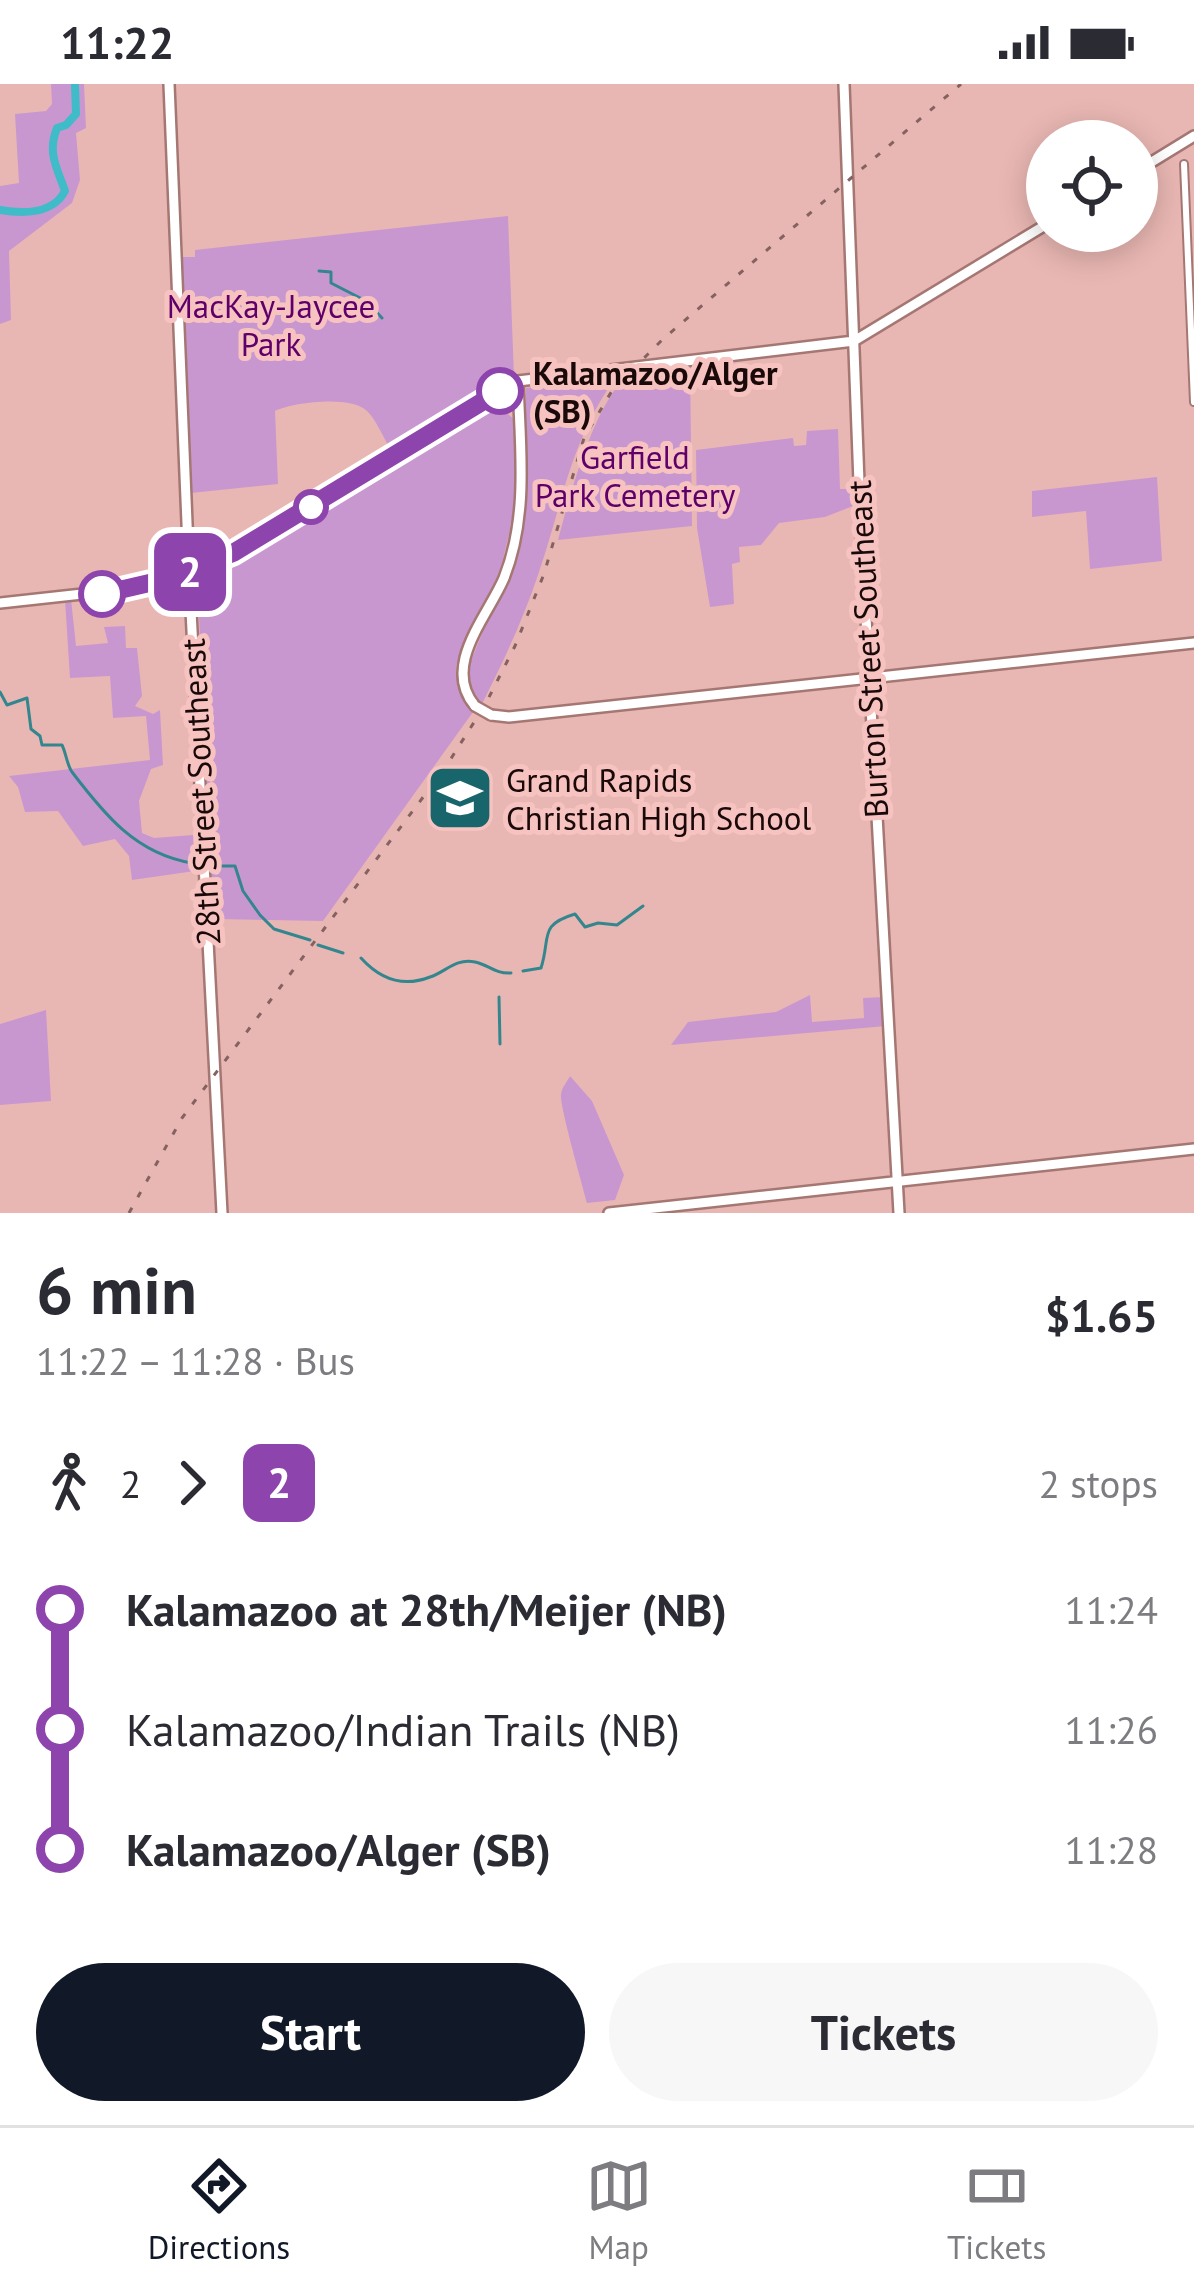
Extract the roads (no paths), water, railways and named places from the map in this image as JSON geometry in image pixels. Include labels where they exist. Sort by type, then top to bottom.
[{"type":"main road","name":"28th Street Southeast","points":[[169,84],[222,1213]]},
{"type":"main road","name":"Burton Street Southeast","points":[[844,84],[868,679],[898,1213]]},
{"type":"main road","points":[[1158,158],[1194,136]]},
{"type":"main road","points":[[0,603],[112,592],[189,572],[259,539],[518,381],[854,341],[1026,237]]},
{"type":"main road","points":[[518,381],[518,523],[504,577],[462,663],[461,679],[472,703],[490,715],[508,717],[1194,643]]},
{"type":"main road","points":[[497,393],[511,395],[519,408]]},
{"type":"main road","points":[[609,1213],[1194,1149]]},
{"type":"street","points":[[1168,152],[1184,164],[1194,163]]},
{"type":"street","points":[[1184,164],[1194,402]]},
{"type":"waterway","points":[[0,210],[45,208],[65,191],[53,145],[57,128],[76,114],[75,84]]},
{"type":"waterway","points":[[319,271],[331,272],[331,283],[366,301],[382,318]]},
{"type":"waterway","points":[[0,692],[7,705],[27,698],[31,729],[42,745],[62,745],[72,772],[123,830],[154,851],[192,863]]},
{"type":"waterway","points":[[215,866],[235,866],[243,891],[274,929],[310,940]]},
{"type":"waterway","points":[[523,971],[541,968],[548,934],[563,918],[575,914],[585,927],[617,925],[643,906]]},
{"type":"waterway","points":[[318,945],[343,953]]},
{"type":"waterway","points":[[361,958],[384,976],[401,981],[420,980],[468,961],[511,973]]},
{"type":"waterway","points":[[499,997],[500,1044]]},
{"type":"railway","points":[[129,1213],[182,1118],[445,768],[485,705],[544,574],[584,438],[613,389],[663,339],[961,84]]},
{"type":"place","name":"Kalamazoo/Alger (SB)","points":[[500,391]]},
{"type":"place","name":"Grand Rapids Christian High School","points":[[460,798]]},
{"type":"park label","name":"MacKay-Jaycee Park","points":[[271,324]]},
{"type":"park label","name":"Garfield Park Cemetery","points":[[635,475]]}]
